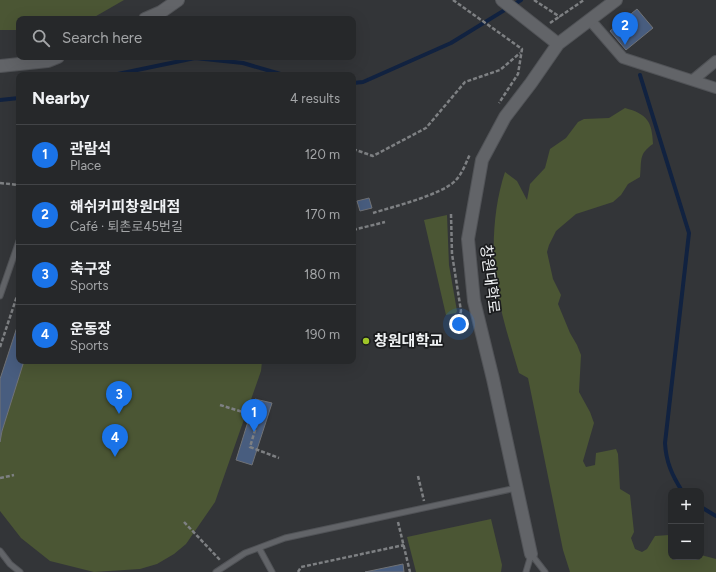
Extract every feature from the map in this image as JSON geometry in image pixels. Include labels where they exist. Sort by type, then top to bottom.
[{"type":"street","points":[[152,16],[161,12],[178,0]]},
{"type":"street","points":[[502,0],[558,44]]},
{"type":"street","name":"창원대학로","points":[[531,554],[493,379],[474,301],[468,239],[482,160],[505,117],[558,44],[616,0]]},
{"type":"street","points":[[590,20],[623,58],[716,88]]},
{"type":"street","points":[[0,66],[50,60]]},
{"type":"street","points":[[693,80],[716,61]]},
{"type":"lane","points":[[0,296],[16,250]]},
{"type":"lane","points":[[216,572],[245,553],[285,538],[516,488]]},
{"type":"lane","points":[[259,548],[272,572]]},
{"type":"lane","points":[[0,551],[10,564],[20,572]]},
{"type":"lane","points":[[526,572],[531,554]]},
{"type":"lane","points":[[531,554],[545,572]]},
{"type":"path","points":[[453,0],[522,49],[518,74],[497,105]]},
{"type":"path","points":[[534,0],[560,18]]},
{"type":"path","points":[[534,26],[560,18],[584,0]]},
{"type":"path","points":[[356,150],[373,156],[426,128],[465,82],[500,70],[521,53]]},
{"type":"path","points":[[373,213],[430,195],[454,182],[462,171],[473,149]]},
{"type":"path","points":[[0,183],[16,185]]},
{"type":"path","points":[[451,214],[452,254],[461,311],[459,319]]},
{"type":"path","points":[[356,229],[385,222]]},
{"type":"path","points":[[0,347],[16,299]]},
{"type":"path","points":[[220,405],[259,417],[250,447],[279,458]]},
{"type":"path","points":[[0,478],[14,475]]},
{"type":"path","points":[[418,476],[426,508]]},
{"type":"path","points":[[397,514],[410,572]]},
{"type":"path","points":[[184,522],[226,566]]},
{"type":"path","points":[[298,572],[301,567],[404,545]]},
{"type":"green space","points":[[0,0],[124,0],[96,16],[16,16],[16,30],[0,30]]},
{"type":"green space","points":[[625,108],[639,113],[650,124],[653,144],[645,151],[643,155],[640,177],[628,184],[621,195],[613,202],[576,214],[556,231],[547,252],[553,279],[561,295],[558,304],[581,355],[579,392],[594,423],[583,461],[586,467],[595,465],[596,453],[616,449],[618,454],[620,489],[630,495],[634,532],[631,538],[635,549],[642,552],[647,549],[655,536],[668,535],[668,560],[704,560],[704,556],[716,559],[716,572],[570,572],[563,550],[528,378],[519,373],[499,300],[495,276],[494,231],[498,200],[505,172],[517,181],[527,200],[530,184],[545,168],[550,149],[566,138],[578,122],[584,119],[609,118]]},
{"type":"green space","points":[[447,215],[449,265],[457,311],[456,313],[446,315],[424,220]]},
{"type":"green space","points":[[18,364],[262,364],[261,371],[215,502],[186,544],[174,554],[157,564],[140,569],[94,572],[50,561],[21,538],[0,511],[0,412]]},
{"type":"green space","points":[[491,519],[502,565],[501,572],[416,572],[407,537]]},
{"type":"building","points":[[637,9],[653,28],[626,50],[610,31]]},
{"type":"building","points":[[369,198],[372,208],[360,211],[357,201]]},
{"type":"building","points":[[16,330],[16,364],[23,364],[2,431],[0,442],[0,379]]},
{"type":"building","points":[[255,399],[272,403],[252,465],[236,460]]},
{"type":"building","points":[[403,564],[404,572],[365,572]]},
{"type":"waterway","points":[[356,83],[363,82],[451,43],[521,0]]},
{"type":"waterway","points":[[127,72],[185,60]]},
{"type":"waterway","points":[[214,60],[243,63],[274,72]]},
{"type":"waterway","points":[[640,75],[689,233],[665,443],[670,468],[680,488]]},
{"type":"waterway","points":[[0,100],[16,98]]},
{"type":"waterway","points":[[704,509],[716,516]]},
{"type":"place","name":"해쉬커피창원대점","points":[[625,45]]},
{"type":"place","name":"창원대학교","points":[[366,341]]},
{"type":"place","name":"축구장","points":[[119,414]]},
{"type":"place","name":"관람석","points":[[254,432]]},
{"type":"place","name":"운동장","points":[[115,457]]}]
